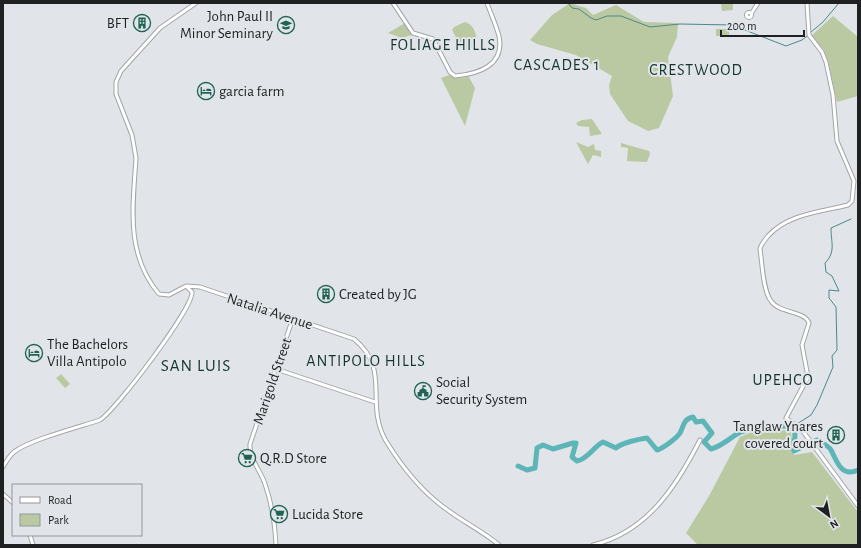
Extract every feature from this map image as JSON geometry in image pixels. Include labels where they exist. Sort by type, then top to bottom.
[{"type":"street","points":[[3,467],[10,456],[18,450],[38,441],[100,420],[108,414],[132,385],[177,322],[192,297],[191,290],[186,286],[169,295],[159,294],[138,256],[133,236],[136,158],[132,135],[116,94],[116,82],[121,71],[150,38],[190,4],[196,3]]},
{"type":"street","points":[[393,3],[413,33],[433,39],[450,72],[455,76],[477,73],[492,64],[497,55],[498,35],[487,3]]},
{"type":"street","points":[[751,14],[758,3]]},
{"type":"street","points":[[807,3],[809,35],[822,52],[826,61],[833,95],[837,142],[852,174],[854,192],[852,201],[848,206],[810,213],[784,223],[774,230],[760,246],[760,249],[768,295],[772,302],[779,308],[804,316],[810,323],[802,345],[808,377],[786,418],[799,426],[858,506]]},
{"type":"street","name":"Natalia Avenue","points":[[186,286],[200,287],[354,339],[365,347],[373,362],[375,372],[375,402]]},
{"type":"street","name":"Marigold Street","points":[[276,545],[271,503],[265,483],[250,451],[250,444],[293,318]]},
{"type":"street","points":[[276,369],[375,402],[380,427],[385,440],[398,461],[440,504],[499,545]]},
{"type":"street","points":[[593,545],[637,526],[649,516],[680,475],[700,440]]},
{"type":"street","points":[[3,494],[12,502]]},
{"type":"green space","points":[[570,3],[586,8],[593,15],[616,5],[644,22],[678,23],[677,37],[668,57],[673,96],[659,128],[648,131],[628,121],[610,94],[609,85],[612,76],[576,55],[537,44],[530,40],[552,15]]},
{"type":"green space","points":[[721,4],[733,4],[733,10],[722,11]]},
{"type":"green space","points":[[833,16],[858,37],[858,96],[837,102],[828,60],[824,50],[811,36]]},
{"type":"green space","points":[[465,22],[471,25],[475,31],[476,38],[476,45],[466,50],[462,49],[452,30],[454,27]]},
{"type":"green space","points":[[405,23],[412,35],[402,38],[388,33]]},
{"type":"green space","points":[[716,29],[729,29],[729,36],[716,36]]},
{"type":"green space","points":[[449,75],[458,78],[469,77],[475,88],[465,126],[441,78]]},
{"type":"green space","points":[[592,119],[602,134],[590,136],[589,127],[578,126],[576,123],[582,120]]},
{"type":"green space","points":[[576,142],[588,147],[594,144],[595,150],[601,151],[601,157],[593,155],[588,164]]},
{"type":"green space","points":[[621,143],[649,151],[650,154],[647,162],[627,161],[628,148],[621,147]]},
{"type":"green space","points":[[61,374],[70,384],[65,388],[56,378]]},
{"type":"green space","points":[[790,430],[794,455],[812,452],[858,512],[858,545],[698,545],[686,533],[709,496],[740,437],[752,432]]},
{"type":"waterway","points":[[568,3],[572,8],[579,9],[596,20],[607,16],[621,16],[650,27],[680,24],[732,25],[786,46],[802,40],[807,36]]},
{"type":"waterway","points":[[811,32],[823,22],[839,3]]},
{"type":"waterway","points":[[797,424],[811,415],[817,405],[833,367],[832,356],[837,350],[836,307],[829,298],[829,290],[839,291],[832,276],[826,272],[825,263],[832,251],[831,228],[851,219]]},
{"type":"waterway","points":[[518,466],[527,470],[535,468],[537,448],[543,445],[553,449],[576,443],[572,457],[577,461],[584,458],[603,442],[616,448],[635,440],[647,438],[657,450],[666,446],[676,438],[687,419],[693,417],[696,422],[703,421],[712,433],[704,442],[711,449],[747,430],[765,427],[789,426],[795,434],[794,451],[817,440],[830,448],[840,467],[844,470],[847,472],[858,470]]},
{"type":"place","name":"BFT","points":[[142,23]]},
{"type":"place","name":"John Paul II Minor Seminary","points":[[286,25]]},
{"type":"place","name":"garcia farm","points":[[206,91]]},
{"type":"place","name":"Created by JG","points":[[326,294]]},
{"type":"place","name":"The Bachelors Villa Antipolo","points":[[34,353]]},
{"type":"place","name":"Social Security System","points":[[423,391]]},
{"type":"place","name":"Tanglaw Ynares covered court","points":[[836,435]]},
{"type":"place","name":"Q.R.D Store","points":[[247,458]]},
{"type":"place","name":"Lucida Store","points":[[279,514]]},
{"type":"district","name":"FOLIAGE HILLS","points":[[443,44]]},
{"type":"district","name":"CASCADES 1","points":[[557,64]]},
{"type":"district","name":"CRESTWOOD","points":[[696,69]]},
{"type":"district","name":"ANTIPOLO HILLS","points":[[366,360]]},
{"type":"district","name":"SAN LUIS","points":[[196,365]]},
{"type":"district","name":"UPEHCO","points":[[783,379]]}]
